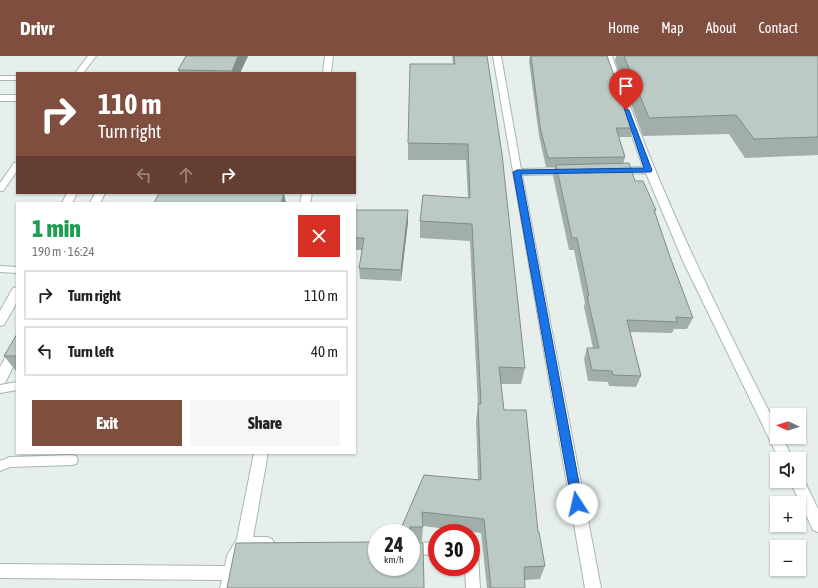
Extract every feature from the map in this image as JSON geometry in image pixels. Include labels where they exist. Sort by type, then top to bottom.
[{"type":"street","points":[[81,71],[92,56]]},
{"type":"street","points":[[327,72],[329,56]]},
{"type":"street","points":[[497,56],[593,588]]},
{"type":"street","points":[[608,56],[634,135],[648,170],[676,233],[783,452]]},
{"type":"street","points":[[0,78],[16,78]]},
{"type":"street","points":[[0,98],[16,98]]},
{"type":"street","points":[[610,171],[648,170]]},
{"type":"street","points":[[517,172],[579,171]]},
{"type":"street","points":[[0,322],[16,293]]},
{"type":"street","points":[[0,378],[16,349]]},
{"type":"street","points":[[244,542],[261,454]]},
{"type":"street","points":[[800,488],[818,525]]},
{"type":"lane","points":[[0,189],[16,166]]},
{"type":"lane","points":[[0,269],[16,270]]},
{"type":"lane","points":[[0,389],[16,386]]},
{"type":"lane","points":[[0,466],[10,462],[72,460]]},
{"type":"lane","points":[[227,588],[233,557],[238,548],[244,542],[281,544]]},
{"type":"lane","points":[[0,571],[230,573]]},
{"type":"lane","points":[[472,576],[473,588]]},
{"type":"building","points":[[186,56],[238,56],[232,71],[178,70]]},
{"type":"building","points":[[454,56],[487,56],[502,154],[525,368],[499,367],[504,410],[526,410],[538,532],[545,566],[524,567],[525,588],[491,588],[484,519],[422,512],[423,527],[420,527],[420,524],[403,524],[424,475],[481,480],[478,404],[481,404],[472,224],[420,221],[423,195],[470,198],[468,144],[408,143],[410,64],[455,64]]},
{"type":"building","points":[[531,56],[607,56],[633,128],[616,128],[625,157],[548,158],[540,127]]},
{"type":"building","points":[[624,56],[818,56],[818,137],[754,139],[736,115],[649,118]]},
{"type":"building","points":[[629,163],[635,181],[643,181],[656,210],[654,210],[693,318],[676,317],[677,322],[627,320],[641,376],[613,375],[612,371],[592,370],[587,348],[599,348],[587,296],[589,296],[577,238],[572,238],[556,165]]},
{"type":"building","points":[[158,194],[284,194],[281,202],[154,202]]},
{"type":"building","points":[[356,210],[408,210],[401,270],[359,268],[364,238],[356,238]]},
{"type":"building","points":[[16,336],[16,356],[4,356]]},
{"type":"building","points":[[368,542],[368,576],[420,576],[420,542],[423,543],[424,588],[227,588],[236,543]]},
{"type":"route","points":[[577,504],[517,172],[648,170],[626,110]]}]
